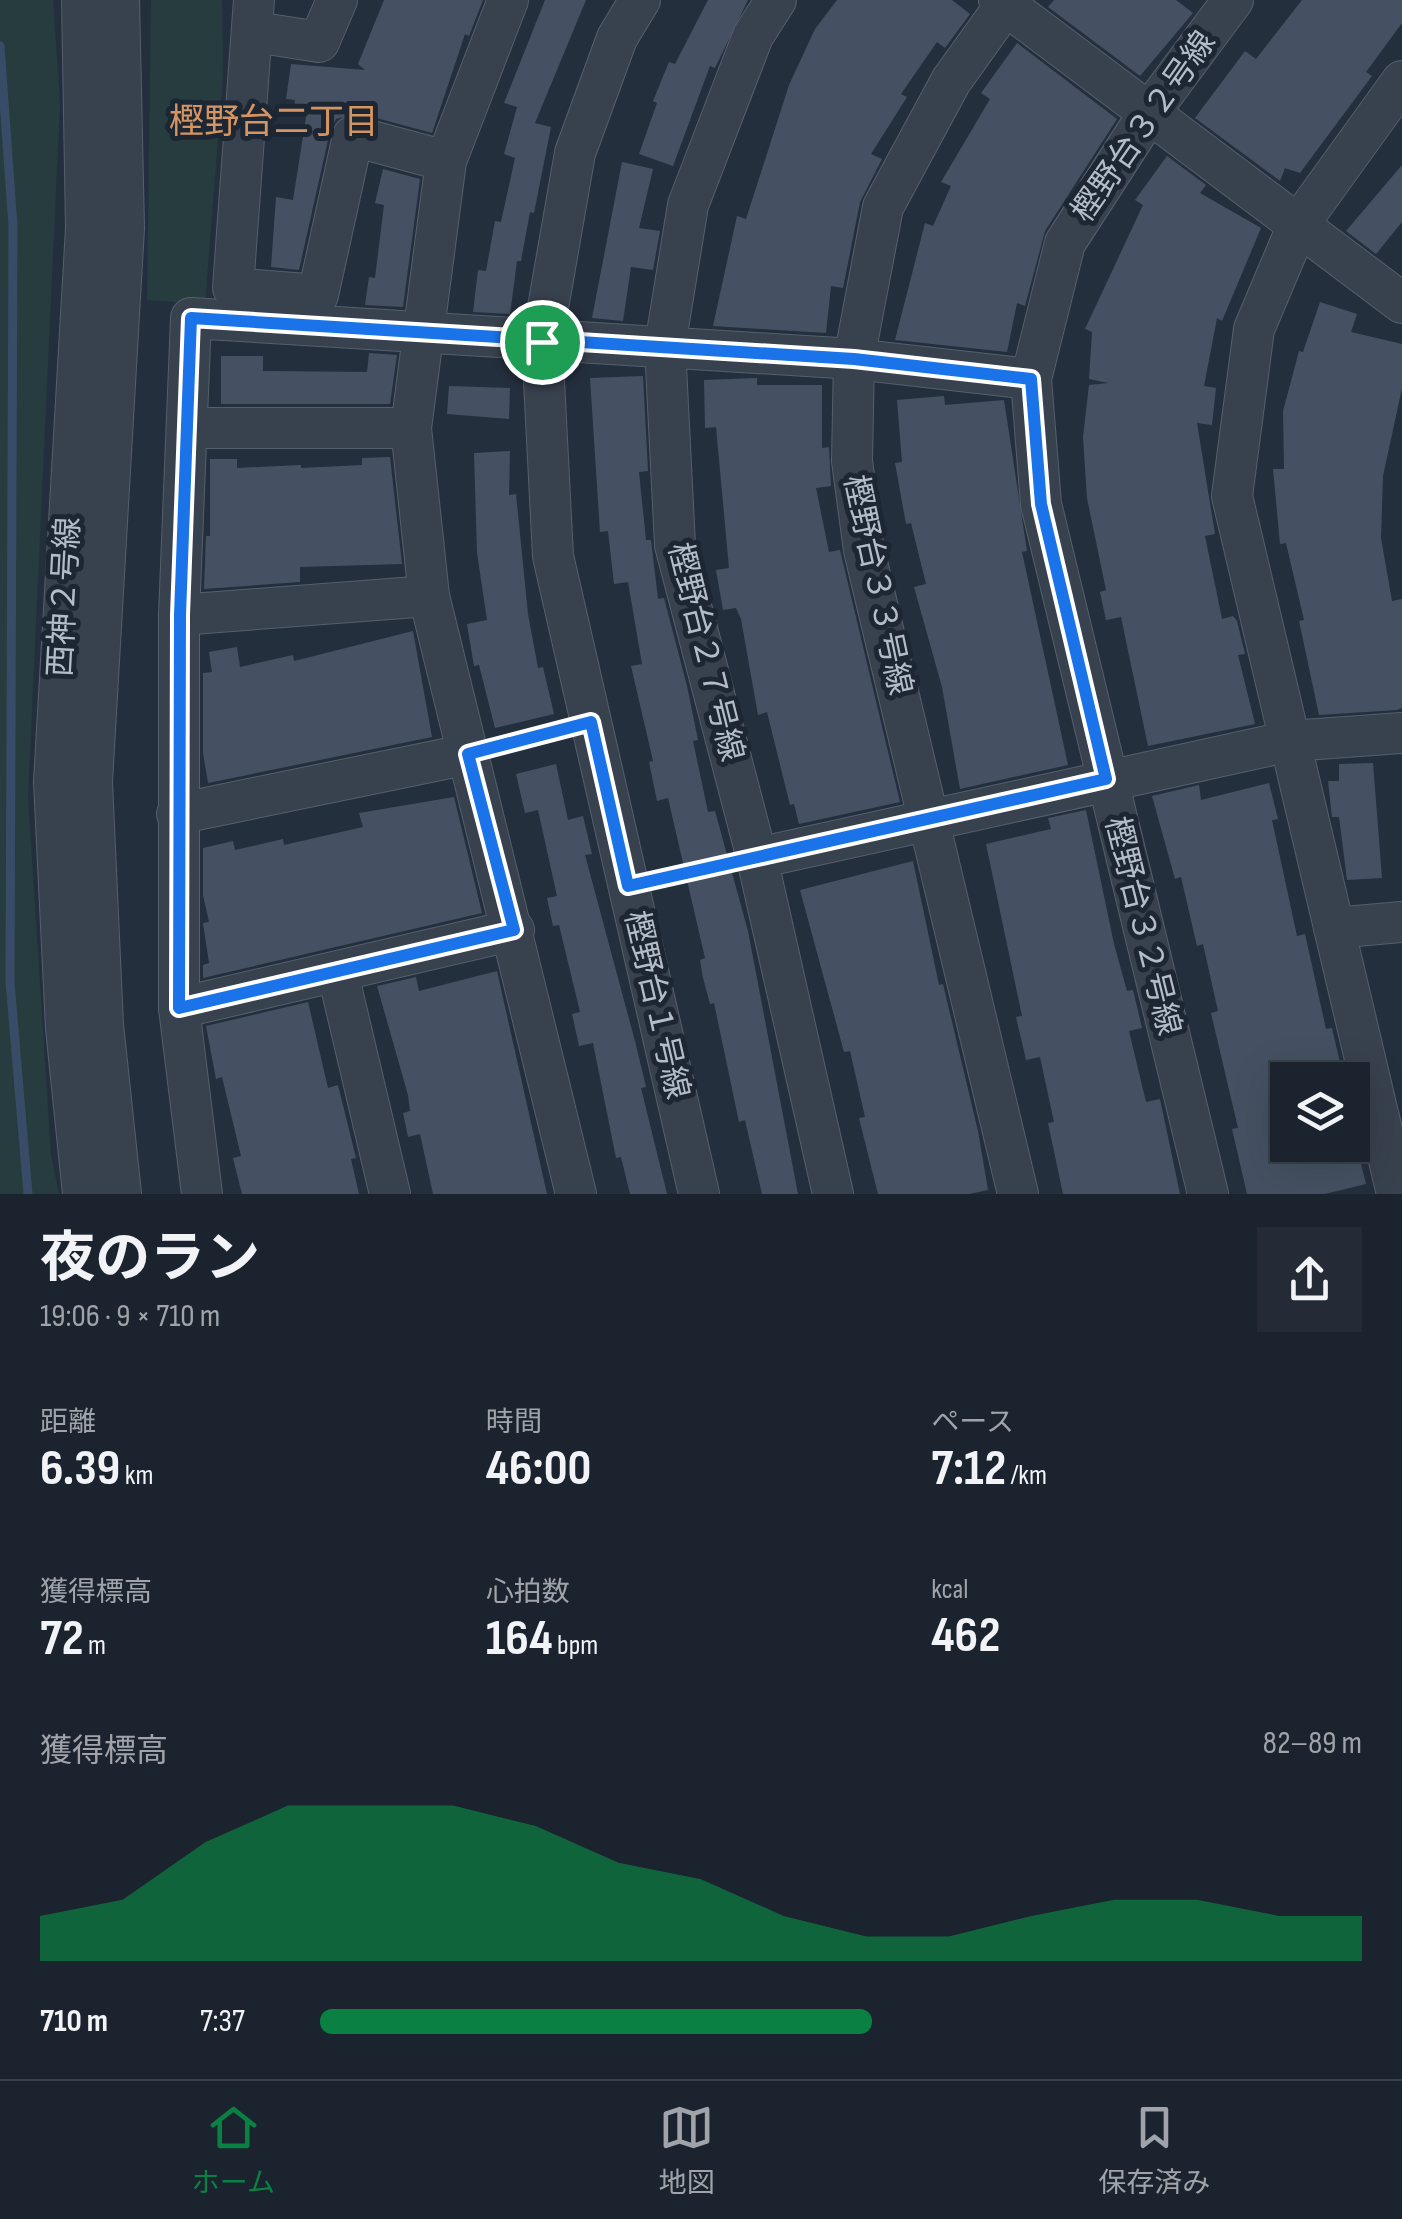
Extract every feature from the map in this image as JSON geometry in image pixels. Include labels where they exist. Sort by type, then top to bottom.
[{"type":"street","name":"西神２号線","points":[[82,0],[86,228],[54,782],[66,1028],[83,1194]]},
{"type":"street","name":"西神２号線","points":[[120,0],[124,228],[92,782],[103,1025],[121,1194]]},
{"type":"street","points":[[337,0],[319,42],[254,16],[234,288],[318,295],[353,136],[446,161]]},
{"type":"street","points":[[508,0],[446,161],[411,428],[429,596],[576,1194]]},
{"type":"street","name":"樫野台１号線","points":[[640,0],[618,38],[575,153],[542,342],[553,556],[700,1194]]},
{"type":"street","name":"樫野台２７号線","points":[[776,0],[752,36],[688,206],[665,346],[675,545],[757,858],[805,1085],[833,1194]]},
{"type":"street","name":"樫野台３２号線","points":[[1208,1194],[1041,504],[1031,379],[1065,243],[1150,113],[1233,0]]},
{"type":"street","points":[[1004,1],[1402,303]]},
{"type":"street","name":"樫野台３３号線","points":[[1004,1],[951,81],[883,208],[854,359],[852,461],[864,550],[1018,1194]]},
{"type":"street","points":[[1397,1194],[1232,496],[1254,329],[1298,225],[1402,81]]},
{"type":"street","points":[[202,1194],[179,1008],[176,814],[191,318],[854,359],[1031,379]]},
{"type":"street","points":[[187,428],[411,428]]},
{"type":"street","points":[[180,615],[429,596]]},
{"type":"street","points":[[757,858],[1290,741],[1402,733]]},
{"type":"street","points":[[176,814],[468,754]]},
{"type":"street","points":[[1334,928],[1402,922]]},
{"type":"street","points":[[179,1008],[514,930]]},
{"type":"street","points":[[338,974],[390,1194]]},
{"type":"path","points":[[468,754],[591,722]]},
{"type":"path","points":[[628,886],[757,858]]},
{"type":"green space","points":[[0,0],[53,0],[60,103],[28,797],[51,1155],[59,1194],[0,1194]]},
{"type":"green space","points":[[151,0],[222,0],[223,77],[205,304],[147,300]]},
{"type":"building","points":[[384,0],[483,0],[469,36],[465,34],[432,133],[358,113],[336,119],[299,270],[271,267],[276,197],[293,200],[307,111],[294,109],[295,100],[286,99],[291,64],[365,70],[358,64]]},
{"type":"building","points":[[545,0],[586,0],[535,123],[551,127],[534,213],[530,212],[521,261],[517,261],[510,314],[473,312],[478,270],[486,271],[495,221],[501,222],[515,158],[504,154],[517,107],[504,103]]},
{"type":"building","points":[[708,0],[748,0],[715,68],[710,66],[673,166],[639,154],[657,103],[653,101],[669,62],[675,64]]},
{"type":"building","points":[[837,0],[952,0],[970,14],[945,48],[937,42],[901,94],[907,97],[871,154],[882,159],[860,202],[843,288],[831,286],[826,333],[713,326],[737,216],[746,219],[789,85],[815,29]]},
{"type":"building","points":[[1054,0],[1176,0],[1193,13],[1140,76],[1048,7]]},
{"type":"building","points":[[1302,0],[1402,0],[1402,23],[1366,72],[1372,76],[1300,173],[1285,168],[1280,181],[1195,118],[1245,51],[1256,59]]},
{"type":"building","points":[[1017,43],[1117,119],[1045,231],[1025,306],[1017,303],[1007,352],[895,340],[925,223],[933,226],[951,186],[941,182],[990,99],[981,93]]},
{"type":"building","points":[[1167,156],[1206,185],[1200,193],[1261,228],[1222,321],[1217,318],[1204,386],[1216,388],[1212,425],[1197,423],[1215,534],[1205,536],[1222,619],[1233,616],[1237,621],[1245,654],[1238,655],[1255,724],[1148,746],[1121,617],[1106,620],[1100,592],[1106,590],[1087,498],[1083,437],[1089,385],[1108,383],[1089,379],[1092,332],[1085,329],[1143,205],[1135,200]]},
{"type":"building","points":[[622,162],[653,169],[639,228],[660,231],[653,270],[631,267],[623,321],[592,318]]},
{"type":"building","points":[[1402,165],[1402,222],[1376,254],[1346,231]]},
{"type":"building","points":[[383,169],[420,179],[403,307],[365,305],[369,277],[375,278],[384,205],[375,203]]},
{"type":"building","points":[[1320,302],[1357,314],[1351,332],[1402,344],[1402,388],[1383,476],[1381,538],[1392,601],[1402,599],[1402,708],[1397,710],[1319,715],[1299,621],[1304,620],[1286,543],[1280,544],[1273,469],[1284,469],[1283,411],[1299,351],[1303,352]]},
{"type":"building","points":[[369,353],[397,355],[390,404],[221,404],[221,356],[263,356],[263,371],[367,372]]},
{"type":"building","points":[[643,376],[648,471],[639,472],[646,540],[651,540],[658,599],[664,598],[687,686],[698,740],[693,741],[708,812],[715,811],[748,931],[798,1194],[762,1194],[745,1120],[739,1122],[714,1003],[710,1004],[703,978],[700,960],[705,958],[668,798],[657,801],[649,762],[653,761],[631,666],[642,664],[628,582],[614,584],[608,531],[600,532],[590,378]]},
{"type":"building","points":[[757,378],[757,385],[822,385],[822,448],[829,447],[831,486],[816,488],[829,552],[840,550],[900,802],[799,824],[794,804],[790,805],[767,712],[758,715],[741,619],[736,608],[723,610],[716,570],[729,568],[716,427],[705,428],[704,380]]},
{"type":"building","points":[[449,386],[510,388],[509,419],[447,414]]},
{"type":"building","points":[[944,396],[945,405],[1004,400],[1027,551],[1022,552],[1068,765],[960,789],[942,687],[914,587],[926,584],[911,523],[906,524],[895,463],[902,462],[897,400]]},
{"type":"building","points":[[510,451],[509,495],[516,494],[528,614],[538,668],[543,667],[554,714],[495,728],[479,665],[474,666],[467,624],[487,620],[477,553],[474,453]]},
{"type":"building","points":[[390,457],[402,564],[300,567],[300,582],[204,589],[206,536],[210,536],[210,459],[237,459],[237,468],[301,468],[362,465],[362,458]]},
{"type":"building","points":[[413,631],[432,737],[208,783],[203,753],[203,673],[212,672],[209,652],[237,647],[240,667],[293,655],[294,661]]},
{"type":"building","points":[[1373,763],[1382,878],[1347,880],[1339,817],[1332,817],[1328,781],[1339,781],[1339,764]]},
{"type":"building","points":[[556,764],[568,820],[583,816],[592,854],[585,855],[636,1045],[646,1087],[641,1088],[667,1194],[630,1194],[621,1157],[616,1158],[593,1043],[579,1046],[572,1014],[580,1012],[559,925],[553,926],[547,898],[557,896],[538,810],[525,813],[516,774]]},
{"type":"building","points":[[1269,783],[1278,819],[1272,820],[1297,936],[1305,934],[1326,1029],[1332,1028],[1340,1062],[1270,1062],[1270,1162],[1360,1162],[1366,1184],[1325,1194],[1247,1194],[1232,1129],[1238,1128],[1211,1013],[1218,1011],[1203,944],[1197,946],[1181,877],[1175,879],[1152,796],[1199,785],[1201,800]]},
{"type":"building","points":[[454,797],[482,913],[203,978],[203,965],[209,963],[203,923],[209,922],[203,895],[203,848],[233,841],[235,850],[283,839],[284,845],[363,827],[359,813]]},
{"type":"building","points":[[1086,810],[1114,944],[1127,991],[1133,990],[1142,1028],[1129,1031],[1146,1102],[1160,1099],[1180,1194],[1063,1194],[1048,1123],[1054,1122],[1040,1057],[1026,1060],[1016,1017],[1022,1016],[986,844],[1051,829],[1048,818]]},
{"type":"building","points":[[913,861],[939,985],[943,984],[978,1131],[988,1190],[969,1194],[878,1194],[859,1118],[865,1117],[850,1051],[844,1052],[800,890]]},
{"type":"building","points":[[497,971],[547,1194],[433,1194],[420,1134],[408,1137],[403,1113],[410,1111],[408,1095],[377,986],[416,977],[419,991]]},
{"type":"building","points":[[308,1002],[328,1088],[338,1085],[356,1158],[351,1159],[359,1194],[242,1194],[233,1158],[241,1156],[222,1077],[216,1079],[206,1026]]},
{"type":"waterway","points":[[0,46],[13,226],[10,982],[28,1194]]},
{"type":"district","name":"樫野台二丁目","points":[[274,122]]},
{"type":"route","points":[[191,318],[542,342],[854,359],[1031,379],[1041,504],[1106,779],[628,886],[591,722],[468,754],[514,930],[179,1008],[176,814],[191,318]]}]
